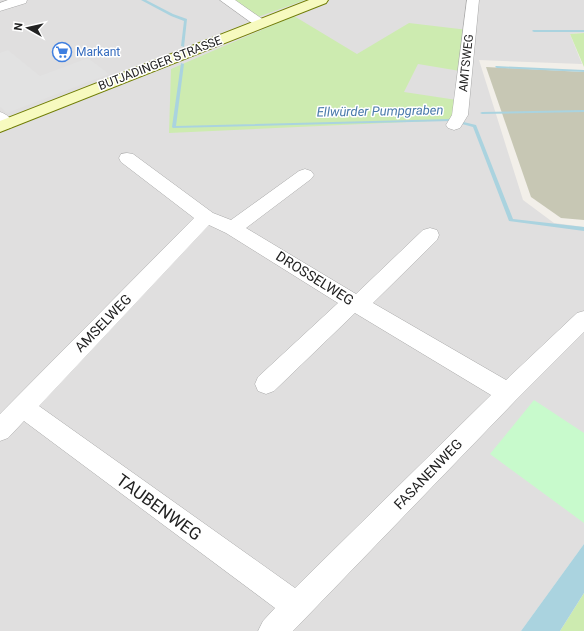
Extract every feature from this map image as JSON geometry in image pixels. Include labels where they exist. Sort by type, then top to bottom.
[{"type":"main road","name":"BUTJADINGER STRASSE","points":[[2,123],[321,0]]},
{"type":"street","points":[[0,7],[20,0]]},
{"type":"street","points":[[226,0],[261,23]]},
{"type":"street","name":"AMTSWEG","points":[[457,120],[473,0]]},
{"type":"street","name":"DROSSELWEG","points":[[127,158],[206,217],[233,228],[355,303],[508,393]]},
{"type":"street","points":[[233,228],[305,175]]},
{"type":"street","name":"AMSELWEG","points":[[0,430],[206,217]]},
{"type":"street","points":[[266,384],[430,235]]},
{"type":"street","name":"FASANENWEG","points":[[273,631],[508,393],[584,319]]},
{"type":"street","name":"TAUBENWEG","points":[[22,407],[297,607]]},
{"type":"shaded area","points":[[0,0],[584,0],[584,33],[570,34],[582,64],[479,60],[523,200],[554,223],[584,227],[584,544],[521,631],[0,631]]},
{"type":"shaded area","points":[[8,50],[40,76],[88,58],[109,74],[7,113],[0,107],[0,53]]},
{"type":"shaded area","points":[[486,67],[584,72],[584,220],[561,218],[531,197]]},
{"type":"green space","points":[[233,0],[305,0],[258,17]]},
{"type":"green space","points":[[294,16],[357,54],[409,23],[468,30],[466,72],[418,64],[404,92],[457,100],[451,120],[169,133],[171,69]]},
{"type":"green space","points":[[584,33],[584,67],[570,34]]},
{"type":"green space","points":[[534,400],[584,433],[584,523],[490,454]]},
{"type":"green space","points":[[584,593],[584,631],[560,631]]},
{"type":"water","points":[[584,544],[584,593],[560,631],[521,631]]},
{"type":"waterway","name":"Ellwürder Pumpgraben","points":[[143,0],[172,15],[186,20],[183,46]]},
{"type":"waterway","points":[[534,31],[584,31]]},
{"type":"waterway","name":"Ellwürder Pumpgraben","points":[[182,64],[174,127],[451,120],[475,126],[511,220],[584,229]]},
{"type":"waterway","points":[[497,67],[584,71]]},
{"type":"waterway","points":[[482,113],[584,111]]},
{"type":"place","name":"Markant","points":[[62,52]]}]
